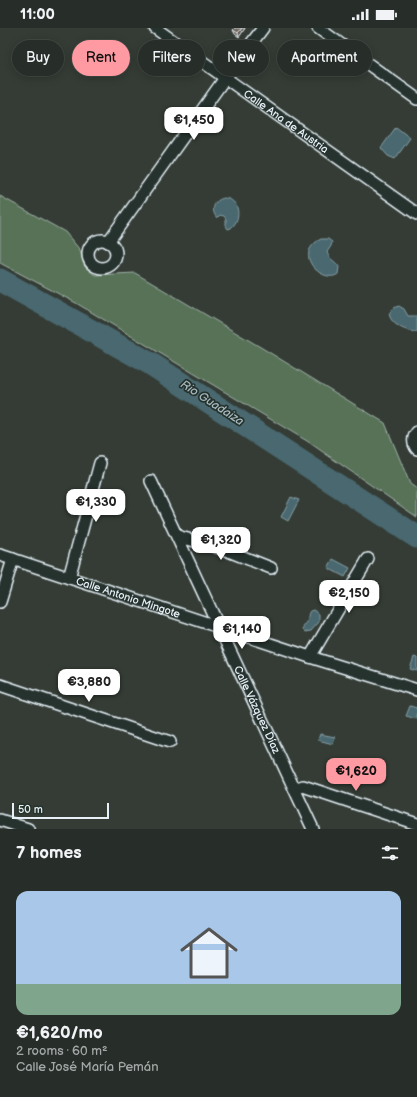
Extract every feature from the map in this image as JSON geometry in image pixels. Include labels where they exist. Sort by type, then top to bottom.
[{"type":"street","name":"Calle Ana de Austria","points":[[155,28],[417,214]]},
{"type":"street","points":[[108,242],[263,28]]},
{"type":"street","points":[[318,28],[417,99]]},
{"type":"street","points":[[417,432],[413,439],[417,449]]},
{"type":"street","points":[[69,578],[100,463]]},
{"type":"street","name":"Calle Vázquez Díaz","points":[[151,481],[313,829]]},
{"type":"street","points":[[177,536],[223,549],[271,568]]},
{"type":"street","name":"Calle Antonio Mingote","points":[[0,555],[310,657],[417,690]]},
{"type":"street","points":[[0,602],[13,559]]},
{"type":"street","points":[[310,657],[368,559]]},
{"type":"street","points":[[0,685],[170,742]]},
{"type":"street","points":[[295,789],[303,786],[417,824]]},
{"type":"street","points":[[0,820],[28,829]]},
{"type":"green space","points":[[0,196],[65,232],[80,250],[85,267],[95,275],[135,273],[385,423],[410,484],[417,489],[417,517],[307,441],[76,303],[0,263]]},
{"type":"water","points":[[396,127],[410,138],[395,159],[388,156],[381,148]]},
{"type":"water","points":[[224,198],[233,202],[238,210],[235,224],[228,229],[224,216],[220,215],[217,218],[214,212],[214,206],[216,203]]},
{"type":"water","points":[[321,239],[328,239],[332,242],[327,252],[329,257],[339,267],[338,274],[332,276],[319,272],[313,267],[309,260],[309,253],[312,246]]},
{"type":"water","points":[[399,306],[404,309],[408,316],[417,316],[417,332],[409,331],[396,325],[390,318],[389,314],[391,311]]},
{"type":"water","points":[[291,497],[299,500],[288,521],[281,517]]},
{"type":"water","points":[[333,559],[350,568],[345,577],[328,568]]},
{"type":"water","points":[[314,610],[319,614],[319,622],[311,631],[305,632],[303,628],[308,621],[309,612]]},
{"type":"water","points":[[414,657],[417,658],[417,671],[410,669]]},
{"type":"water","points":[[410,706],[417,708],[417,719],[406,716]]},
{"type":"water","points":[[320,734],[335,737],[333,744],[318,740]]},
{"type":"building","points":[[235,28],[242,28],[238,33],[233,30]]},
{"type":"waterway","name":"Rio Guadaiza","points":[[0,280],[151,364],[417,537]]}]
